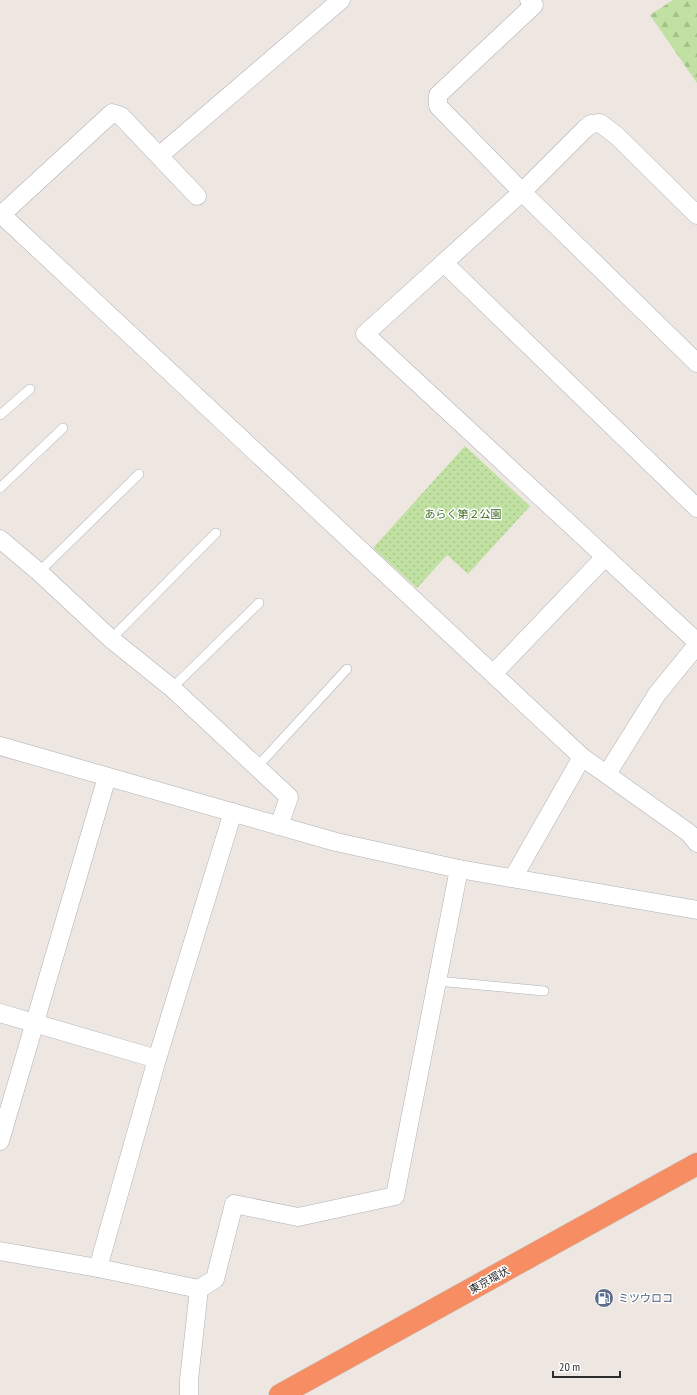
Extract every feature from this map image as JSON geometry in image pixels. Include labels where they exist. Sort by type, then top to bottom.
[{"type":"highway","name":"東京環状","points":[[280,1395],[697,1164]]},
{"type":"street","points":[[159,156],[341,0]]},
{"type":"street","points":[[534,2],[438,95],[438,106],[522,192],[697,363]]},
{"type":"street","points":[[198,196],[121,116],[112,113],[1,215],[582,757],[689,833],[697,843]]},
{"type":"street","points":[[697,215],[617,136],[600,123],[591,124],[522,192],[365,334],[697,642]]},
{"type":"street","points":[[444,263],[697,508]]},
{"type":"street","points":[[0,539],[39,572],[111,639],[172,688],[289,797],[279,826]]},
{"type":"street","points":[[493,674],[605,557]]},
{"type":"street","points":[[607,774],[656,694],[697,645]]},
{"type":"street","points":[[0,746],[336,842],[459,869],[697,910]]},
{"type":"street","points":[[514,878],[582,757]]},
{"type":"street","points":[[0,1141],[107,777]]},
{"type":"street","points":[[98,1268],[157,1059],[233,812]]},
{"type":"street","points":[[0,1251],[98,1268],[199,1289],[215,1279],[234,1204],[298,1217],[395,1196],[459,869]]},
{"type":"street","points":[[0,1013],[157,1059]]},
{"type":"street","points":[[189,1395],[189,1380],[199,1289]]},
{"type":"lane","points":[[0,415],[30,389]]},
{"type":"lane","points":[[0,488],[63,428]]},
{"type":"lane","points":[[39,572],[139,474]]},
{"type":"lane","points":[[111,639],[216,533]]},
{"type":"lane","points":[[172,688],[259,603]]},
{"type":"lane","points":[[257,767],[347,669]]},
{"type":"lane","points":[[437,981],[544,990]]},
{"type":"green space","points":[[673,0],[697,0],[697,83],[650,15]]},
{"type":"green space","name":"あらく第２公園","points":[[465,446],[530,506],[468,574],[447,555],[417,588],[373,548]]},
{"type":"place","name":"ミツウロコ","points":[[604,1298]]}]
